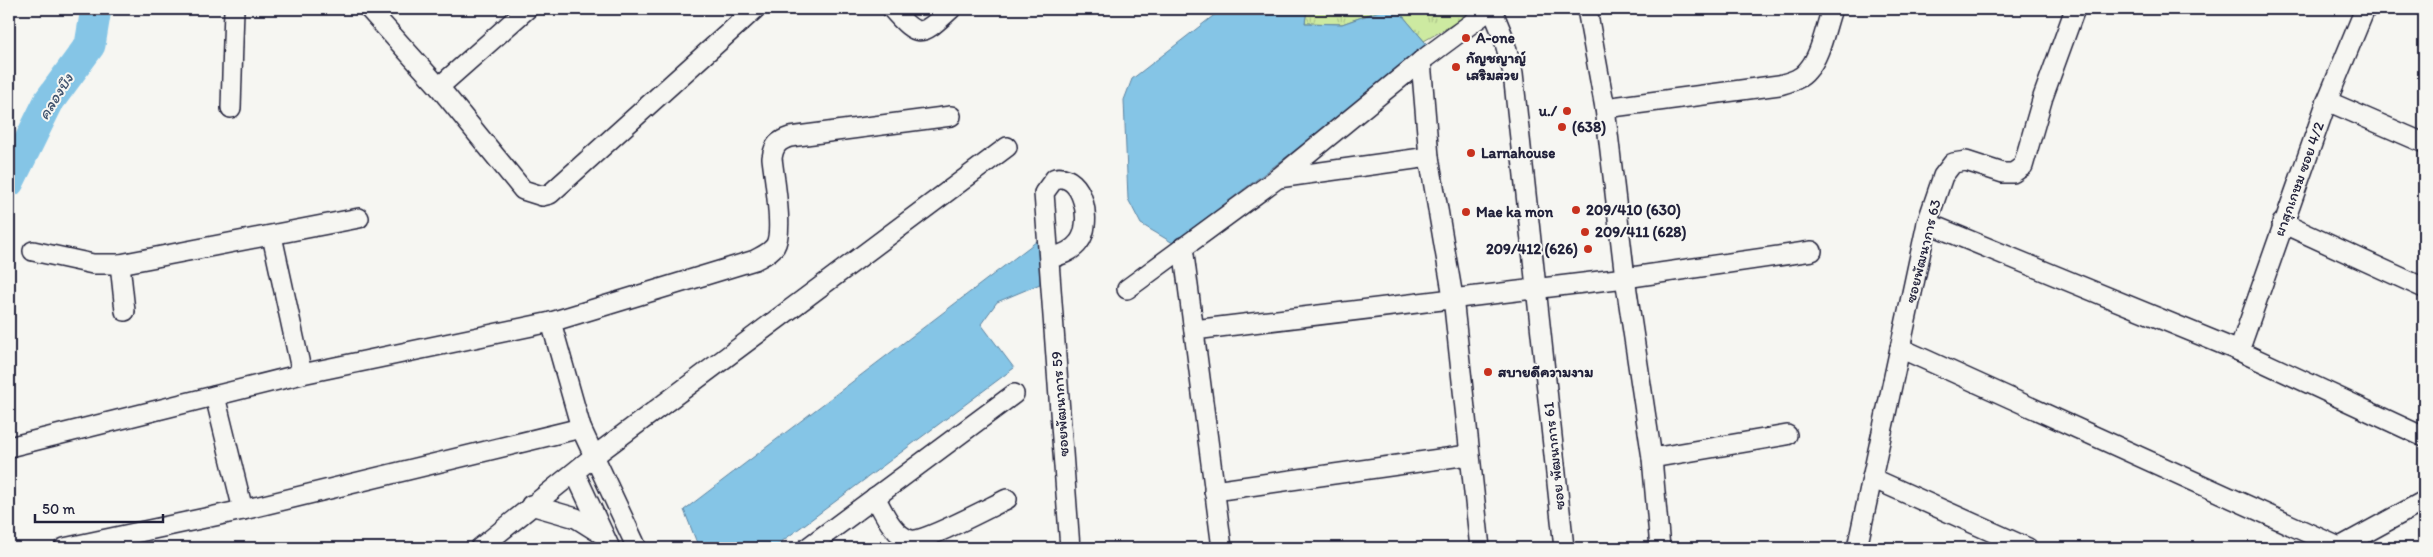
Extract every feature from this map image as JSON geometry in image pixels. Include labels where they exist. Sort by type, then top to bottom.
[{"type":"street","points":[[231,108],[234,9]]},
{"type":"street","points":[[369,9],[439,87],[523,190],[542,196],[550,194],[754,9]]},
{"type":"street","points":[[439,87],[528,9]]},
{"type":"street","points":[[892,9],[907,26],[918,31],[927,30],[952,9]]},
{"type":"street","points":[[1127,289],[1278,178],[1421,61],[1491,9]]},
{"type":"street","name":"ซอย พัฒนาการ 61","points":[[1491,9],[1503,36],[1513,73],[1564,548]]},
{"type":"street","points":[[1587,9],[1605,108],[1625,278],[1652,458],[1660,548]]},
{"type":"street","points":[[1605,108],[1778,85],[1794,81],[1807,71],[1815,56],[1832,9]]},
{"type":"street","name":"ซอยพัฒนาการ 63","points":[[1857,548],[1927,224],[1943,176],[1952,163],[1966,161],[2004,173],[2013,173],[2023,166],[2043,97],[2075,9]]},
{"type":"street","name":"ผาสุกเกษม ซอย 4/2","points":[[2239,351],[2282,223],[2327,101],[2365,9]]},
{"type":"street","points":[[1421,61],[1430,157],[1453,297],[1468,455],[1480,548]]},
{"type":"street","points":[[2327,101],[2424,143]]},
{"type":"street","points":[[9,447],[302,374],[551,322],[756,260],[767,254],[775,246],[777,238],[779,220],[772,158],[774,148],[780,140],[790,137],[951,116]]},
{"type":"street","points":[[480,548],[531,505],[575,473],[593,457],[1008,147]]},
{"type":"street","points":[[1278,178],[1430,157]]},
{"type":"street","points":[[33,251],[93,264],[120,264],[359,218]]},
{"type":"street","points":[[2282,223],[2424,288]]},
{"type":"street","points":[[1927,224],[2239,351],[2424,437]]},
{"type":"street","points":[[272,236],[302,374]]},
{"type":"street","points":[[1183,248],[1222,548]]},
{"type":"street","points":[[1194,330],[1453,297],[1625,278],[1812,251]]},
{"type":"street","name":"ซอยพัฒนาการ 59","points":[[1049,259],[1070,548]]},
{"type":"street","points":[[120,264],[125,310]]},
{"type":"street","points":[[551,322],[582,428],[593,457],[637,548]]},
{"type":"street","points":[[1900,348],[2338,548],[2424,502]]},
{"type":"street","points":[[807,548],[1014,394]]},
{"type":"street","points":[[215,396],[243,510]]},
{"type":"street","points":[[64,548],[243,510],[582,428]]},
{"type":"street","points":[[1652,458],[1787,435]]},
{"type":"street","points":[[1214,491],[1468,455]]},
{"type":"street","points":[[575,473],[607,542]]},
{"type":"street","points":[[1872,478],[2028,548]]},
{"type":"street","points":[[875,497],[890,523],[900,534],[912,540],[927,536],[1006,499]]},
{"type":"street","points":[[531,505],[576,518],[607,542]]},
{"type":"green space","points":[[1307,9],[1385,9],[1342,24],[1305,23]]},
{"type":"green space","points":[[1397,9],[1468,9],[1471,14],[1424,41]]},
{"type":"water","points":[[1222,9],[1307,9],[1305,23],[1342,24],[1385,9],[1397,9],[1430,48],[1173,243],[1141,224],[1128,199],[1124,100],[1132,79]]},
{"type":"water","points":[[1041,238],[1040,284],[997,302],[981,324],[1014,368],[773,548],[699,548],[684,510]]},
{"type":"waterway","name":"คลองบึง","points":[[9,182],[49,101],[90,45],[96,9]]},
{"type":"place","name":"A-one","points":[[1466,38]]},
{"type":"place","name":"กัญชญาญ์ เสริมสวย","points":[[1456,67]]},
{"type":"place","name":"u./","points":[[1567,111]]},
{"type":"place","name":"(638)","points":[[1562,127]]},
{"type":"place","name":"Larnahouse","points":[[1471,153]]},
{"type":"place","name":"209/410 (630)","points":[[1576,210]]},
{"type":"place","name":"Mae ka mon","points":[[1466,212]]},
{"type":"place","name":"209/411 (628)","points":[[1585,232]]},
{"type":"place","name":"209/412 (626)","points":[[1588,249]]},
{"type":"place","name":"สบายดีความงาม","points":[[1488,372]]}]
